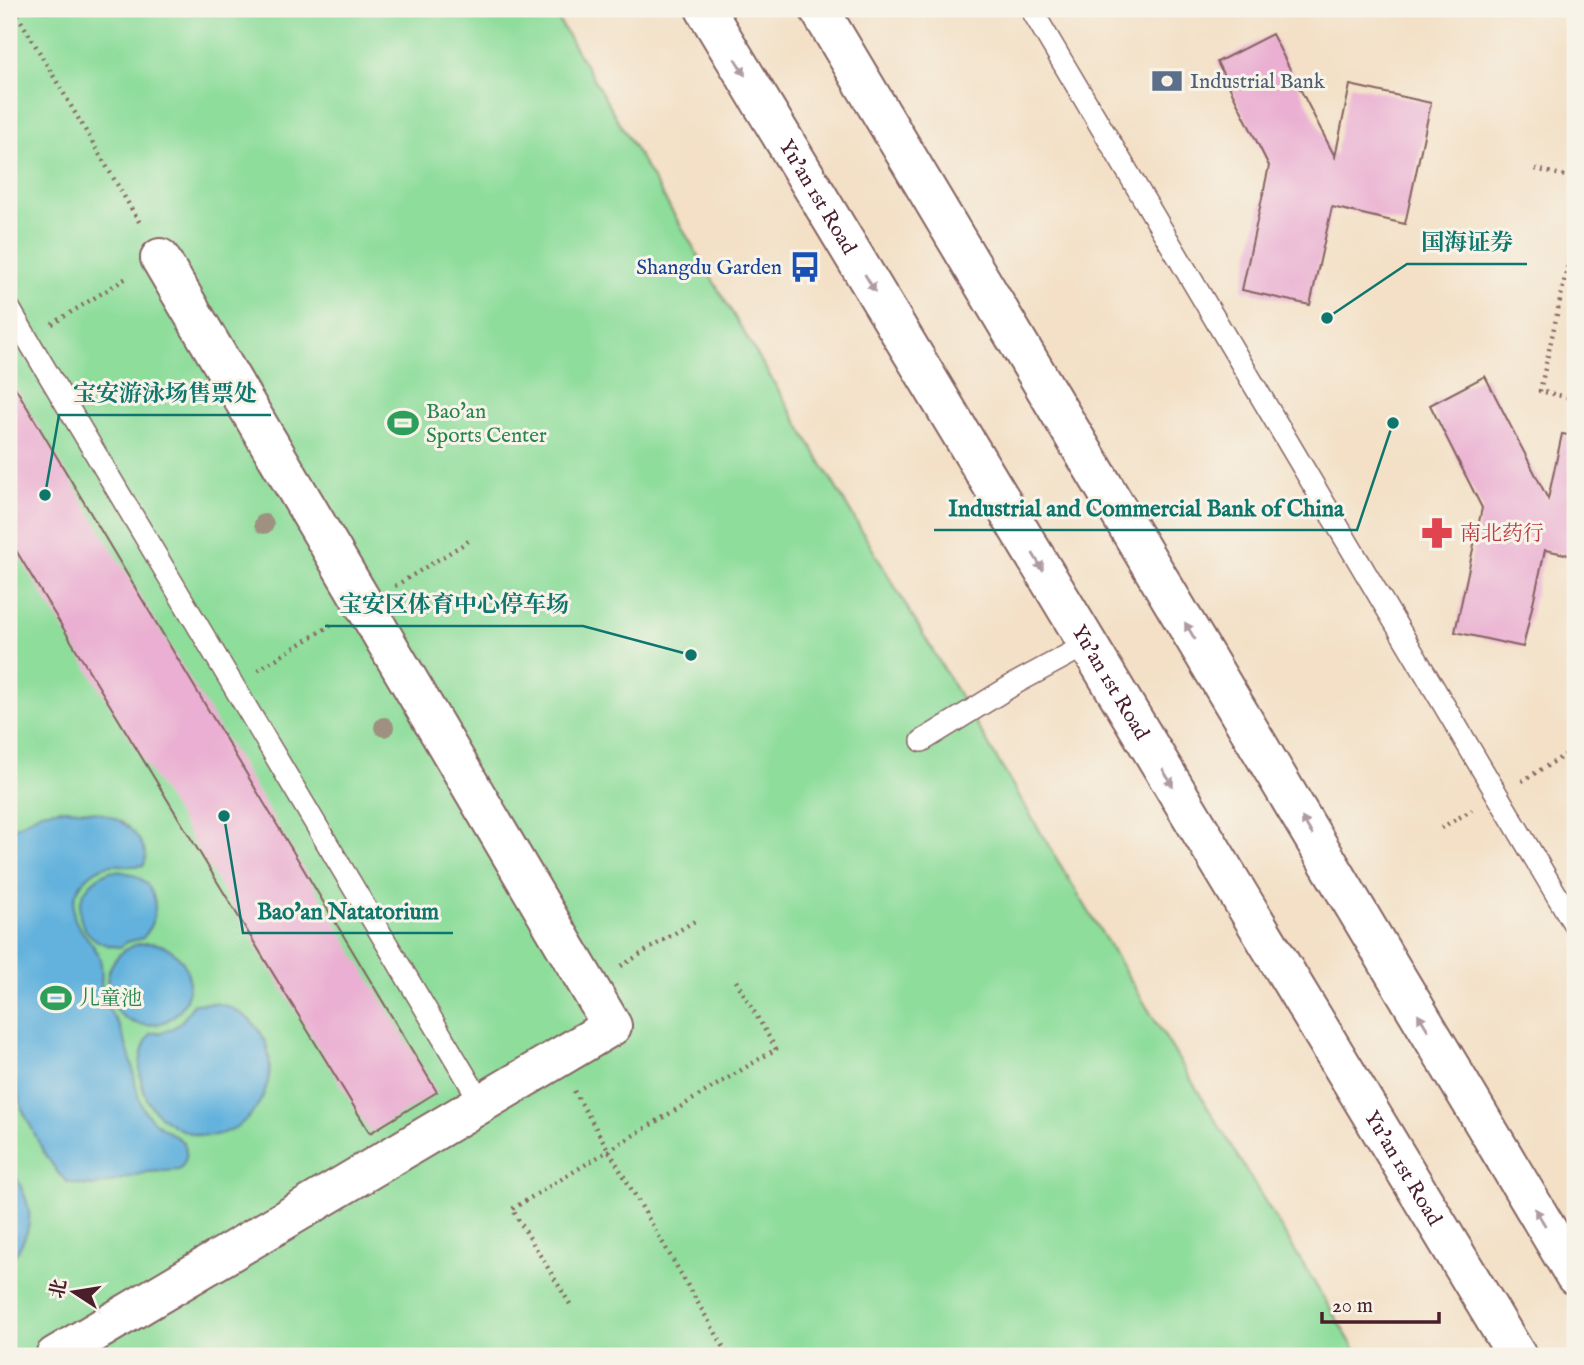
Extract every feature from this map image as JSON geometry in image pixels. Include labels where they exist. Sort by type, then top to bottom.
[{"type":"main road","name":"Yu’an 1st Road","points":[[705,9],[1517,1356]]},
{"type":"main road","points":[[819,9],[1572,1264]]},
{"type":"main road","points":[[55,1356],[612,1026],[160,258]]},
{"type":"lane","points":[[1031,9],[1575,926]]},
{"type":"lane","points":[[9,308],[482,1104]]},
{"type":"lane","points":[[922,741],[1016,683],[1088,644]]},
{"type":"path","points":[[13,9],[160,258],[27,339]]},
{"type":"path","points":[[1535,169],[1575,178]]},
{"type":"path","points":[[1575,232],[1540,391],[1575,399]]},
{"type":"path","points":[[233,685],[472,539]]},
{"type":"path","points":[[588,986],[698,919]]},
{"type":"path","points":[[570,1304],[512,1209],[776,1049],[736,981]]},
{"type":"path","points":[[555,1060],[729,1356]]},
{"type":"green space","name":"Bao'an Sports Center","points":[[9,9],[552,9],[1044,838],[1359,1356],[9,1356]]},
{"type":"water","name":"儿童池","points":[[61,809],[96,812],[117,819],[134,833],[145,851],[144,865],[106,866],[90,875],[76,894],[73,905],[76,921],[99,956],[103,997],[123,1035],[141,1104],[154,1122],[184,1143],[186,1157],[179,1170],[148,1172],[96,1186],[67,1182],[43,1151],[22,1109],[9,1059],[9,831],[41,812]]},
{"type":"water","name":"儿童池","points":[[110,871],[136,876],[152,892],[155,902],[150,926],[143,938],[127,942],[120,947],[104,944],[91,936],[83,926],[80,915],[80,902],[86,890],[96,879]]},
{"type":"water","name":"儿童池","points":[[148,943],[164,947],[177,955],[185,968],[189,984],[185,1000],[177,1013],[164,1021],[148,1025],[132,1021],[119,1013],[111,1000],[107,984],[111,968],[119,955],[132,947]]},
{"type":"water","name":"儿童池","points":[[215,1003],[235,1010],[257,1028],[268,1050],[269,1074],[262,1098],[248,1118],[228,1131],[204,1135],[178,1128],[156,1112],[144,1091],[140,1066],[143,1049],[151,1033],[177,1026],[193,1004]]},
{"type":"water","points":[[9,1163],[27,1203],[29,1225],[9,1264]]},
{"type":"building","points":[[1272,34],[1335,157],[1350,85],[1431,103],[1405,224],[1332,207],[1310,305],[1242,290],[1269,166],[1217,62]]},
{"type":"building","points":[[1485,376],[1548,499],[1562,434],[1575,436],[1575,556],[1545,550],[1523,647],[1455,632],[1482,508],[1430,405]]},
{"type":"building","points":[[9,377],[437,1092],[370,1133],[9,539]]},
{"type":"place","name":"Industrial Bank","points":[[1167,81]]},
{"type":"place","name":"Shangdu Garden","points":[[805,267]]},
{"type":"place","name":"国海证券","points":[[1327,318]]},
{"type":"place","name":"Bao'an Sports Center","points":[[403,423]]},
{"type":"place","name":"Industrial and Commercial Bank of China","points":[[1393,423]]},
{"type":"place","name":"宝安游泳场售票处","points":[[45,495]]},
{"type":"place","name":"南北药行","points":[[1437,533]]},
{"type":"place","name":"宝安区体育中心停车场","points":[[691,655]]},
{"type":"place","name":"Bao'an Natatorium","points":[[224,816]]},
{"type":"place","name":"儿童池","points":[[56,998]]}]
